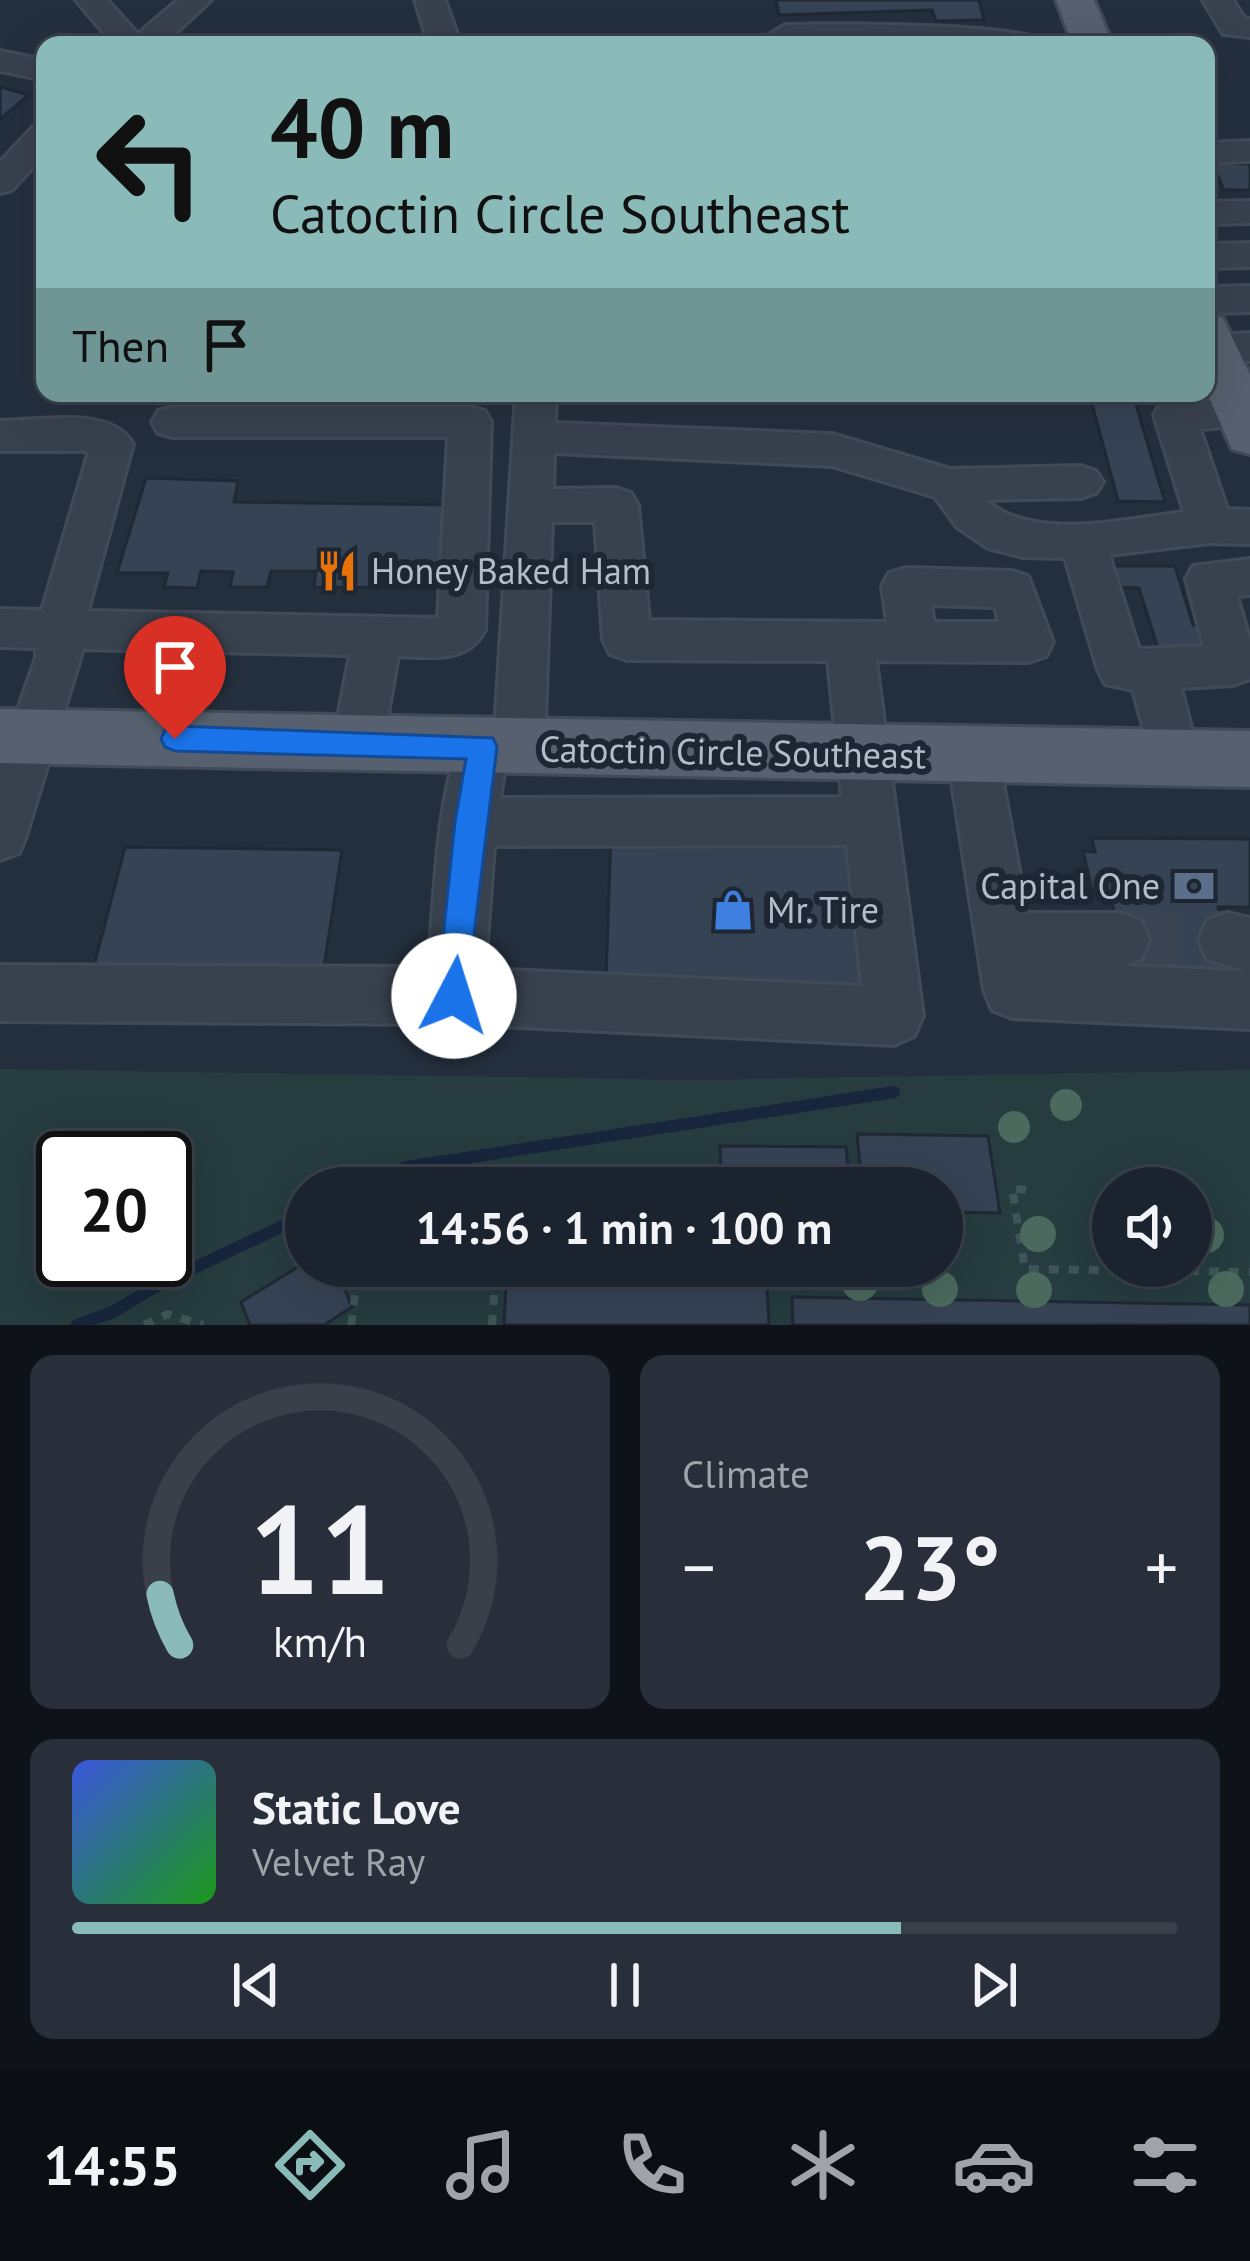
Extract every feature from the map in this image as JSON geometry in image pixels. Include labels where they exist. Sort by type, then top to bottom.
[{"type":"main road","points":[[1075,0],[1089,36]]},
{"type":"main road","points":[[1219,331],[1246,424]]},
{"type":"main road","name":"Catoctin Circle Southeast","points":[[19,736],[1250,759]]},
{"type":"street","points":[[91,0],[122,36]]},
{"type":"street","points":[[154,36],[196,0]]},
{"type":"street","points":[[430,0],[442,36]]},
{"type":"street","points":[[773,0],[785,36]]},
{"type":"street","points":[[1218,0],[1234,27],[1250,28]]},
{"type":"street","points":[[1215,49],[1250,48]]},
{"type":"street","points":[[0,61],[36,68]]},
{"type":"street","points":[[0,183],[36,144]]},
{"type":"street","points":[[1215,153],[1250,151]]},
{"type":"street","points":[[0,183],[36,187]]},
{"type":"street","points":[[1215,213],[1250,212]]},
{"type":"street","points":[[1215,256],[1250,255]]},
{"type":"street","points":[[1219,331],[1250,299]]},
{"type":"street","points":[[454,996],[470,822],[501,748],[530,506],[535,415],[832,450],[950,485],[1081,482]]},
{"type":"street","points":[[950,485],[957,499],[1004,536],[1040,541],[1230,526],[1175,415],[1246,424]]},
{"type":"street","points":[[0,628],[447,638],[460,630],[470,422],[172,422]]},
{"type":"street","points":[[0,436],[101,436],[112,444],[59,631],[60,658],[19,736],[0,836]]},
{"type":"street","points":[[530,506],[616,505],[627,640],[914,642]]},
{"type":"street","points":[[1081,537],[1122,670],[1233,665],[1209,579],[1250,577]]},
{"type":"street","points":[[358,742],[378,636]]},
{"type":"street","points":[[0,993],[454,996],[894,1016],[850,641]]},
{"type":"street","points":[[1152,669],[1174,758]]},
{"type":"street","points":[[973,756],[1012,990],[1250,1000]]},
{"type":"street","points":[[470,822],[872,821]]},
{"type":"street","points":[[1005,940],[1121,940]]},
{"type":"path","points":[[1025,1190],[1012,1188],[1025,1269],[1250,1272]]},
{"type":"path","points":[[351,1325],[356,1287]]},
{"type":"path","points":[[492,1325],[495,1287]]},
{"type":"path","points":[[144,1325],[168,1314],[203,1325]]},
{"type":"green space","points":[[0,1069],[695,1080],[1250,1070],[1250,1325],[0,1325]]},
{"type":"building","points":[[776,0],[979,0],[984,20],[936,21],[932,10],[779,15]]},
{"type":"building","points":[[0,87],[29,95],[0,119]]},
{"type":"building","points":[[1215,163],[1250,164],[1250,190],[1224,190]]},
{"type":"building","points":[[1092,402],[1135,402],[1165,502],[1118,501]]},
{"type":"building","points":[[146,478],[238,481],[234,502],[457,505],[447,588],[314,587],[316,571],[271,571],[267,587],[230,587],[233,572],[201,571],[197,588],[164,587],[168,573],[117,573]]},
{"type":"building","points":[[1111,566],[1175,566],[1193,625],[1200,625],[1211,655],[1160,655],[1139,588],[1117,587]]},
{"type":"building","name":"Mr. Tire","points":[[611,836],[852,842],[865,985],[606,978]]},
{"type":"building","points":[[1092,838],[1250,839],[1250,907],[1218,907],[1236,969],[1128,969],[1111,898],[1094,899],[1083,851],[1095,852]]},
{"type":"building","points":[[125,847],[342,850],[322,980],[91,977]]},
{"type":"building","points":[[857,1134],[988,1136],[1000,1213],[963,1212],[963,1167],[860,1167]]},
{"type":"building","points":[[720,1146],[846,1147],[848,1167],[720,1167]]},
{"type":"building","points":[[285,1275],[285,1287],[344,1287],[352,1307],[324,1325],[250,1325],[241,1302]]},
{"type":"building","points":[[506,1287],[767,1287],[769,1325],[504,1325]]},
{"type":"building","points":[[792,1297],[1250,1305],[1250,1325],[793,1325]]},
{"type":"waterway","points":[[407,1167],[894,1092]]},
{"type":"waterway","points":[[77,1325],[113,1312],[160,1284],[285,1225]]},
{"type":"tunnel","points":[[1121,940],[1227,940]]},
{"type":"place","name":"Honey Baked Ham","points":[[337,571]]},
{"type":"place","name":"Capital One","points":[[1194,886]]},
{"type":"place","name":"Mr. Tire","points":[[733,910]]},
{"type":"route","points":[[175,739],[483,747],[470,822],[454,996]]}]
